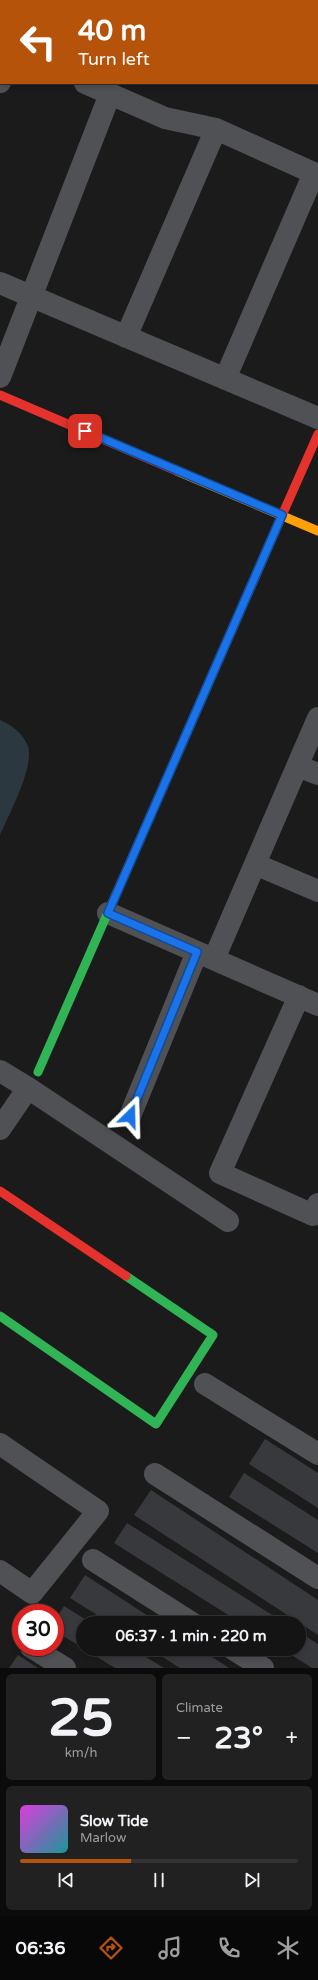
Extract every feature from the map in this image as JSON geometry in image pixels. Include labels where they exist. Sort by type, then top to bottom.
[{"type":"street","points":[[87,84],[165,118],[216,129],[316,174],[225,379]]},
{"type":"street","points":[[0,377],[110,94]]},
{"type":"street","points":[[126,337],[216,129]]},
{"type":"street","points":[[0,283],[318,418]]},
{"type":"street","points":[[0,395],[318,531]]},
{"type":"street","points":[[0,1129],[33,1080],[108,913],[318,434]]},
{"type":"street","points":[[130,1116],[206,956],[255,864],[318,718]]},
{"type":"street","points":[[298,766],[318,774]]},
{"type":"street","points":[[255,864],[318,891]]},
{"type":"street","points":[[108,913],[309,1000],[220,1173],[313,1216],[318,1204]]},
{"type":"street","points":[[0,1070],[33,1080],[228,1221]]},
{"type":"street","points":[[0,1191],[213,1335],[156,1424],[0,1316]]},
{"type":"street","points":[[205,1384],[318,1454]]},
{"type":"street","points":[[0,1444],[98,1511],[32,1593],[0,1571]]},
{"type":"street","points":[[155,1474],[318,1578]]},
{"type":"street","points":[[93,1560],[181,1616]]},
{"type":"street","points":[[46,1656],[65,1668]]},
{"type":"street","points":[[244,1656],[263,1668]]},
{"type":"shaded area","points":[[0,720],[19,732],[27,744],[29,753],[25,776],[15,803],[0,835]]},
{"type":"building","points":[[265,1439],[318,1473],[318,1508],[249,1464]]},
{"type":"building","points":[[244,1473],[318,1520],[318,1553],[229,1497]]},
{"type":"building","points":[[151,1490],[318,1600],[318,1635],[306,1627],[306,1616],[289,1616],[134,1515]]},
{"type":"building","points":[[127,1523],[274,1616],[230,1616],[114,1543]]},
{"type":"building","points":[[85,1575],[148,1616],[99,1616],[70,1598]]},
{"type":"building","points":[[64,1606],[80,1616],[76,1616],[76,1644],[64,1636]]},
{"type":"building","points":[[306,1636],[318,1644],[318,1668],[312,1668],[293,1656],[306,1656]]},
{"type":"building","points":[[17,1656],[20,1656],[38,1668],[9,1668]]},
{"type":"building","points":[[95,1656],[144,1656],[164,1668],[115,1668]]},
{"type":"building","points":[[161,1656],[211,1656],[229,1668],[180,1668]]},
{"type":"traffic: fast","points":[[38,1072],[116,894]]},
{"type":"traffic: fast","points":[[0,1316],[156,1424],[213,1335],[126,1276]]},
{"type":"traffic: slow","points":[[177,471],[318,531]]},
{"type":"traffic: slow","points":[[175,760],[280,520]]},
{"type":"traffic: jam","points":[[0,395],[177,471]]},
{"type":"traffic: jam","points":[[280,520],[318,434]]},
{"type":"traffic: jam","points":[[116,894],[175,760]]},
{"type":"traffic: jam","points":[[0,1191],[126,1276]]},
{"type":"route","points":[[85,431],[282,515],[108,913],[197,952],[130,1116]]}]
